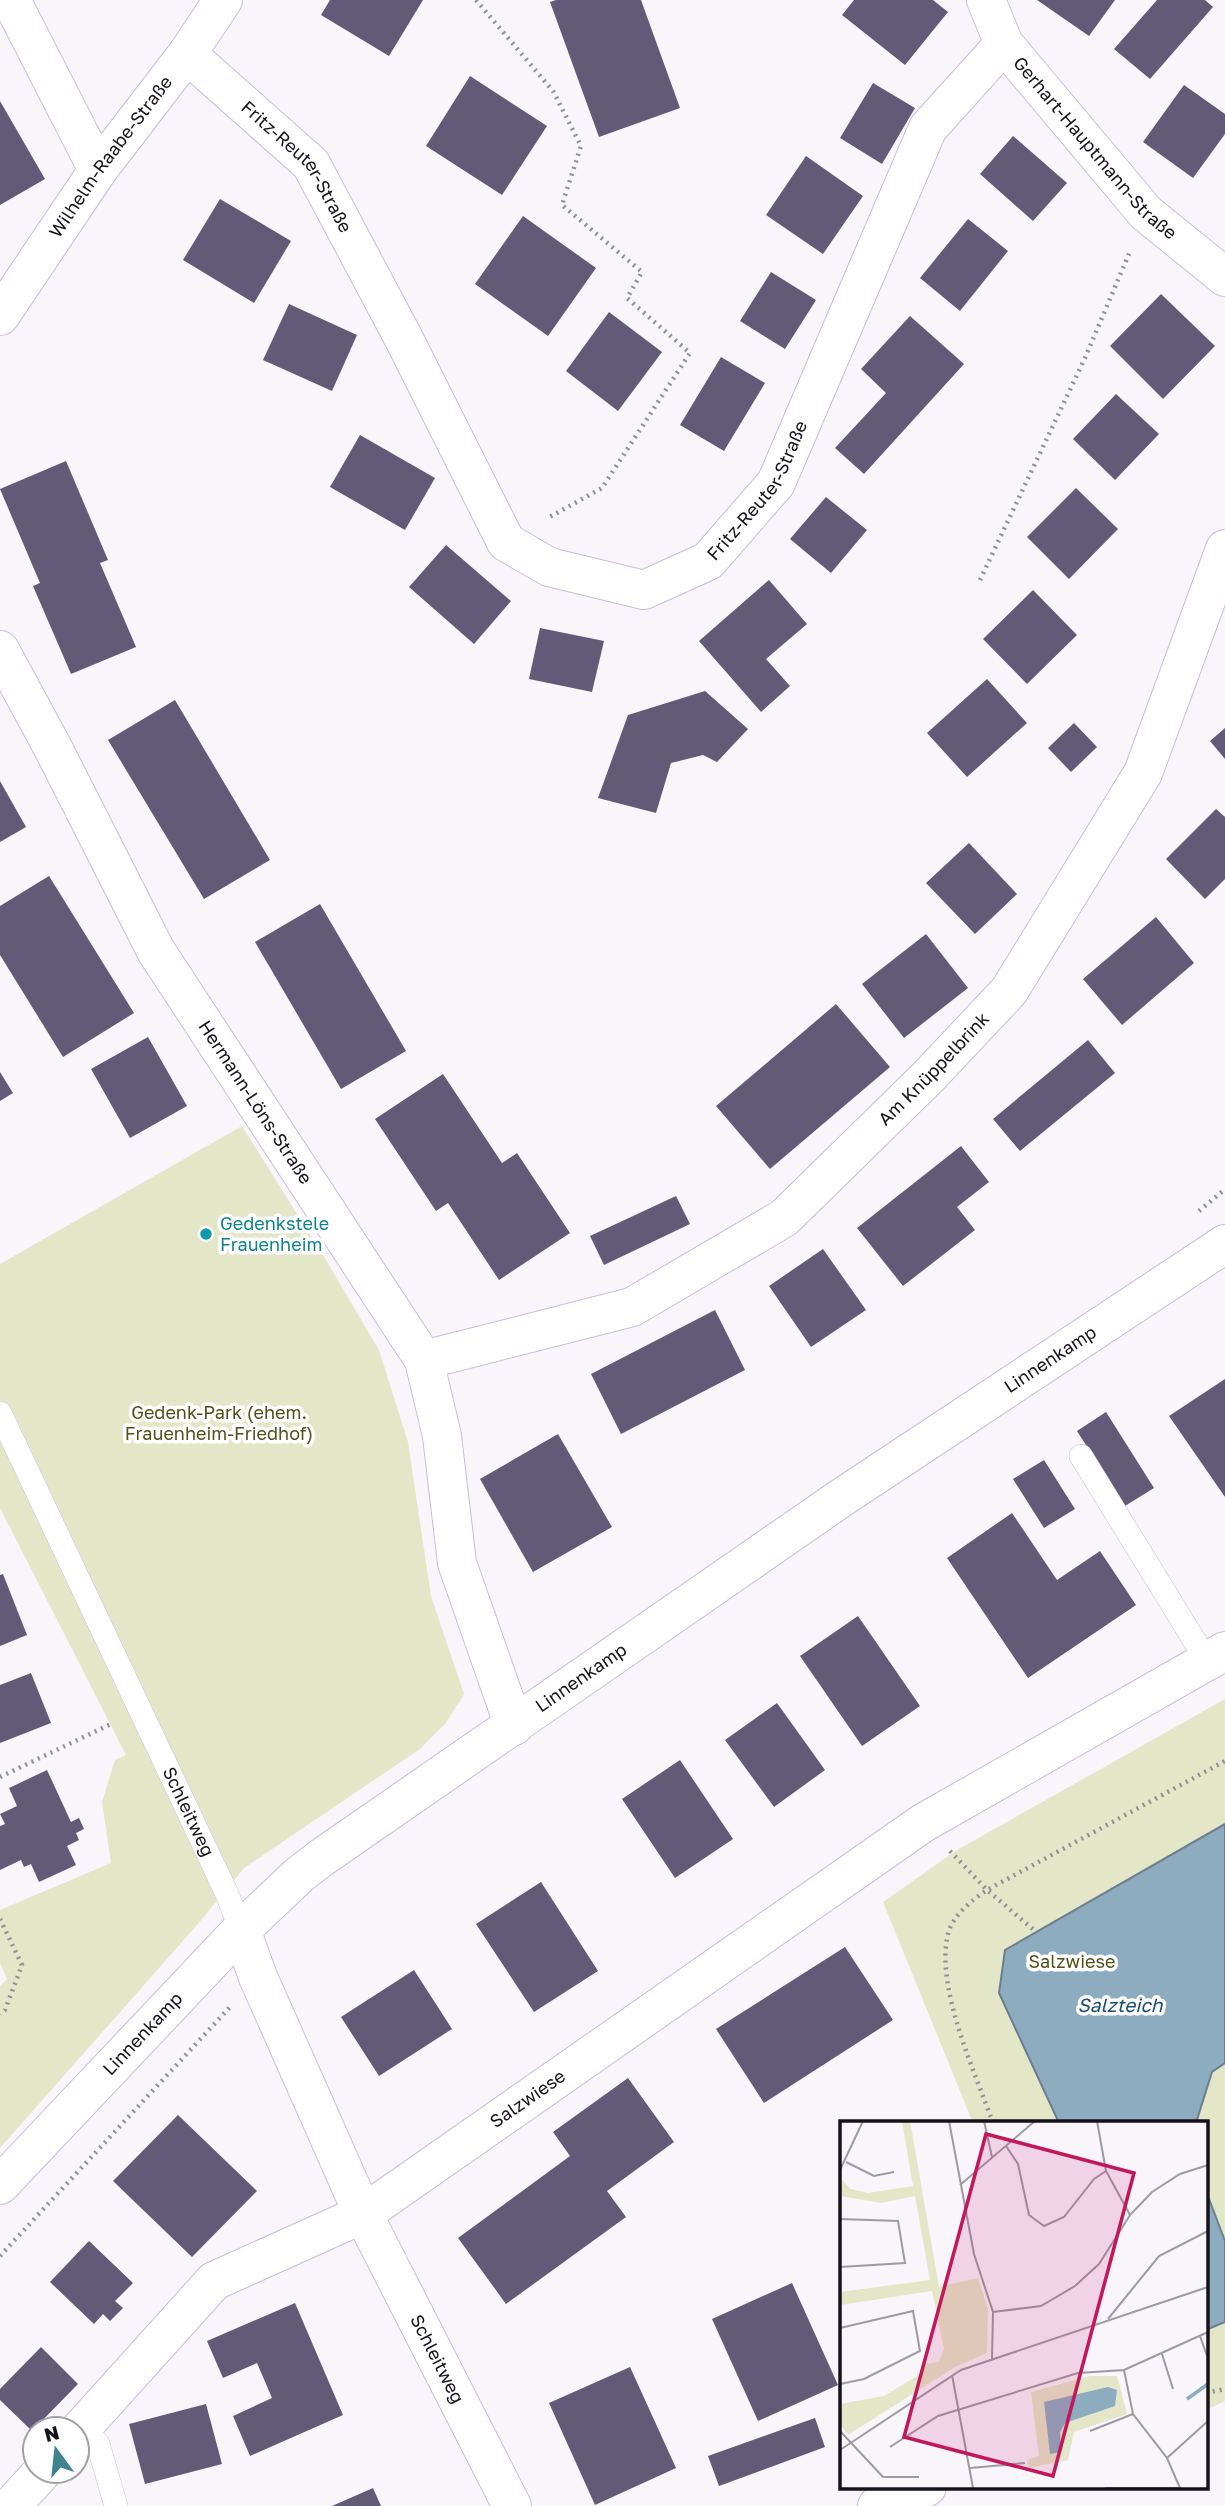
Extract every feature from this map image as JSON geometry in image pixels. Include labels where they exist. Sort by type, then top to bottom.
[{"type":"street","points":[[11,0],[98,170]]},
{"type":"street","name":"Wilhelm-Raabe-Straße","points":[[0,316],[98,170],[187,54],[223,0]]},
{"type":"street","name":"Gerhart-Hauptmann-Straße","points":[[986,0],[1004,44],[1146,213],[1225,277]]},
{"type":"street","name":"Fritz-Reuter-Straße","points":[[187,54],[311,164],[404,339],[506,542],[549,567],[644,590],[708,561],[776,483],[928,128],[1004,44]]},
{"type":"street","name":"Am Knüppelbrink","points":[[424,1360],[632,1307],[784,1218],[928,1077],[1009,991],[1143,773],[1225,549]]},
{"type":"street","name":"Hermann-Löns-Straße","points":[[0,650],[156,951],[424,1360],[442,1436],[457,1563],[514,1726]]},
{"type":"street","name":"Linnenkamp","points":[[0,2185],[241,1930],[299,1875],[345,1840],[841,1499],[1225,1244]]},
{"type":"street","name":"Salzwiese","points":[[363,2214],[923,1823],[1216,1656]]},
{"type":"street","name":"Schleitweg","points":[[241,1930],[258,1977],[363,2214],[512,2506]]},
{"type":"street","points":[[91,2417],[214,2281],[363,2214]]},
{"type":"street","points":[[11,2506],[30,2485]]},
{"type":"street","points":[[877,2506],[924,2488]]},
{"type":"lane","name":"Schleitweg","points":[[0,1413],[141,1709],[241,1930]]},
{"type":"lane","points":[[1081,1456],[1216,1656]]},
{"type":"lane","points":[[91,2439],[98,2444],[116,2506]]},
{"type":"path","points":[[476,0],[553,91],[581,146],[562,205],[642,272],[627,298],[690,353],[602,488],[506,542]]},
{"type":"path","points":[[980,580],[1085,358],[1146,213]]},
{"type":"path","points":[[0,1777],[141,1709]]},
{"type":"path","points":[[992,2121],[956,2018],[944,1966],[948,1931],[968,1903],[986,1890],[1225,1761]]},
{"type":"path","points":[[923,1823],[986,1890],[1034,1930]]},
{"type":"path","points":[[0,1919],[22,1965],[5,2010],[0,2014]]},
{"type":"path","points":[[0,2256],[258,1977]]},
{"type":"green space","name":"Gedenk-Park (ehem. Frauenheim-Friedhof)","points":[[242,1126],[379,1350],[408,1442],[431,1596],[464,1694],[446,1723],[420,1749],[244,1868],[0,2148],[0,1986],[7,1979],[0,1963],[0,1910],[111,1863],[102,1802],[115,1760],[126,1755],[0,1508],[0,1264]]},
{"type":"green space","name":"Salzwiese","points":[[1225,1699],[1225,2401],[1208,2409],[1208,2121],[972,2121],[883,1902],[957,1850]]},
{"type":"water","name":"Salzteich","points":[[1225,1824],[1225,2063],[1212,2072],[1197,2121],[1058,2121],[999,1993],[1005,1950]]},
{"type":"water","points":[[1208,2196],[1225,2241],[1225,2322],[1208,2329]]},
{"type":"building","points":[[330,0],[423,0],[389,56],[321,15]]},
{"type":"building","points":[[641,0],[680,108],[599,137],[550,2]]},
{"type":"building","points":[[854,0],[933,0],[948,12],[905,65],[842,15]]},
{"type":"building","points":[[1037,0],[1115,0],[1089,36]]},
{"type":"building","points":[[1157,0],[1205,0],[1213,7],[1150,79],[1114,49]]},
{"type":"building","points":[[470,76],[547,126],[502,195],[426,146]]},
{"type":"building","points":[[873,83],[915,108],[882,164],[840,138]]},
{"type":"building","points":[[1184,85],[1225,114],[1225,134],[1193,178],[1143,142]]},
{"type":"building","points":[[0,101],[45,179],[0,205]]},
{"type":"building","points":[[1013,136],[1067,183],[1033,221],[980,174]]},
{"type":"building","points":[[806,156],[863,196],[823,254],[766,215]]},
{"type":"building","points":[[220,199],[291,241],[254,303],[183,260]]},
{"type":"building","points":[[523,216],[596,268],[548,336],[475,284]]},
{"type":"building","points":[[968,219],[1008,251],[960,311],[920,278]]},
{"type":"building","points":[[771,272],[816,300],[785,349],[740,321]]},
{"type":"building","points":[[1161,294],[1215,346],[1163,399],[1110,346]]},
{"type":"building","points":[[289,304],[357,335],[332,391],[263,360]]},
{"type":"building","points":[[609,312],[662,352],[618,411],[566,371]]},
{"type":"building","points":[[910,316],[964,364],[864,474],[835,448],[886,393],[861,369]]},
{"type":"building","points":[[721,357],[765,383],[724,451],[680,425]]},
{"type":"building","points":[[1116,394],[1159,434],[1115,480],[1073,439]]},
{"type":"building","points":[[360,435],[435,478],[405,530],[330,487]]},
{"type":"building","points":[[66,461],[108,560],[100,563],[136,647],[71,674],[33,586],[40,583],[0,489]]},
{"type":"building","points":[[1076,488],[1118,529],[1069,579],[1027,537]]},
{"type":"building","points":[[826,497],[867,530],[831,573],[790,539]]},
{"type":"building","points":[[446,545],[511,601],[474,644],[409,587]]},
{"type":"building","points":[[769,580],[807,624],[766,659],[790,686],[761,712],[699,641]]},
{"type":"building","points":[[1033,590],[1077,635],[1027,684],[983,639]]},
{"type":"building","points":[[540,628],[604,641],[592,692],[529,679]]},
{"type":"building","points":[[987,679],[1027,723],[967,777],[927,733]]},
{"type":"building","points":[[705,691],[748,729],[717,762],[703,755],[671,763],[656,813],[598,798],[628,715]]},
{"type":"building","points":[[175,700],[270,860],[204,899],[108,740]]},
{"type":"building","points":[[1074,723],[1097,747],[1071,772],[1048,748]]},
{"type":"building","points":[[1225,728],[1225,759],[1210,741]]},
{"type":"building","points":[[0,781],[26,827],[0,842]]},
{"type":"building","points":[[1216,809],[1225,817],[1225,879],[1205,899],[1166,859]]},
{"type":"building","points":[[969,843],[1017,894],[975,934],[926,883]]},
{"type":"building","points":[[49,876],[134,1013],[63,1057],[0,955],[0,906]]},
{"type":"building","points":[[320,904],[406,1051],[341,1089],[255,942]]},
{"type":"building","points":[[1156,917],[1194,963],[1122,1025],[1083,979]]},
{"type":"building","points":[[926,934],[968,988],[904,1038],[862,984]]},
{"type":"building","points":[[836,1004],[890,1067],[770,1169],[716,1106]]},
{"type":"building","points":[[148,1037],[187,1106],[130,1138],[91,1069]]},
{"type":"building","points":[[1088,1040],[1115,1073],[1020,1151],[993,1119]]},
{"type":"building","points":[[0,1072],[13,1093],[0,1101]]},
{"type":"building","points":[[443,1074],[502,1163],[517,1153],[570,1233],[499,1280],[448,1203],[436,1211],[375,1119]]},
{"type":"building","points":[[961,1146],[989,1182],[957,1207],[975,1230],[903,1286],[857,1228]]},
{"type":"building","points":[[676,1196],[690,1224],[604,1265],[590,1236]]},
{"type":"building","points":[[823,1249],[866,1310],[811,1347],[769,1286]]},
{"type":"building","points":[[715,1310],[745,1370],[621,1434],[591,1374]]},
{"type":"building","points":[[1225,1379],[1225,1497],[1169,1416]]},
{"type":"building","points":[[1106,1412],[1154,1488],[1125,1506],[1077,1431]]},
{"type":"building","points":[[558,1434],[612,1527],[533,1572],[480,1479]]},
{"type":"building","points":[[1044,1460],[1075,1509],[1044,1528],[1013,1479]]},
{"type":"building","points":[[1012,1513],[1057,1580],[1100,1551],[1136,1605],[1028,1678],[947,1558]]},
{"type":"building","points":[[3,1574],[27,1635],[0,1646],[0,1575]]},
{"type":"building","points":[[858,1616],[920,1706],[862,1746],[800,1656]]},
{"type":"building","points":[[31,1673],[51,1723],[0,1743],[0,1685]]},
{"type":"building","points":[[777,1703],[825,1770],[774,1807],[725,1740]]},
{"type":"building","points":[[680,1760],[733,1839],[675,1878],[622,1799]]},
{"type":"building","points":[[47,1770],[71,1822],[79,1818],[84,1829],[76,1833],[79,1840],[67,1846],[76,1865],[39,1882],[31,1864],[24,1867],[21,1860],[0,1870],[0,1826],[5,1824],[0,1814],[17,1806],[9,1788]]},
{"type":"building","points":[[541,1882],[598,1971],[534,2012],[476,1924]]},
{"type":"building","points":[[845,1947],[893,2020],[764,2103],[716,2029]]},
{"type":"building","points":[[414,1970],[452,2029],[379,2076],[341,2017]]},
{"type":"building","points":[[628,2078],[674,2142],[607,2191],[626,2217],[506,2304],[458,2238],[570,2156],[553,2132]]},
{"type":"building","points":[[178,2115],[257,2191],[192,2257],[113,2181]]},
{"type":"building","points":[[89,2241],[133,2283],[115,2301],[123,2308],[110,2321],[103,2314],[94,2324],[50,2282]]},
{"type":"building","points":[[792,2283],[838,2385],[758,2421],[712,2319]]},
{"type":"building","points":[[295,2303],[343,2415],[250,2456],[233,2416],[272,2398],[257,2363],[223,2378],[207,2341]]},
{"type":"building","points":[[41,2347],[78,2384],[48,2415],[21,2415],[21,2420],[0,2400],[0,2389]]},
{"type":"building","points":[[630,2367],[676,2468],[595,2505],[549,2403]]},
{"type":"building","points":[[206,2404],[222,2464],[145,2484],[129,2424]]},
{"type":"building","points":[[815,2418],[825,2447],[719,2486],[708,2456]]},
{"type":"building","points":[[373,2488],[381,2506],[332,2506]]},
{"type":"place","name":"Gedenkstele Frauenheim","points":[[206,1234]]}]
